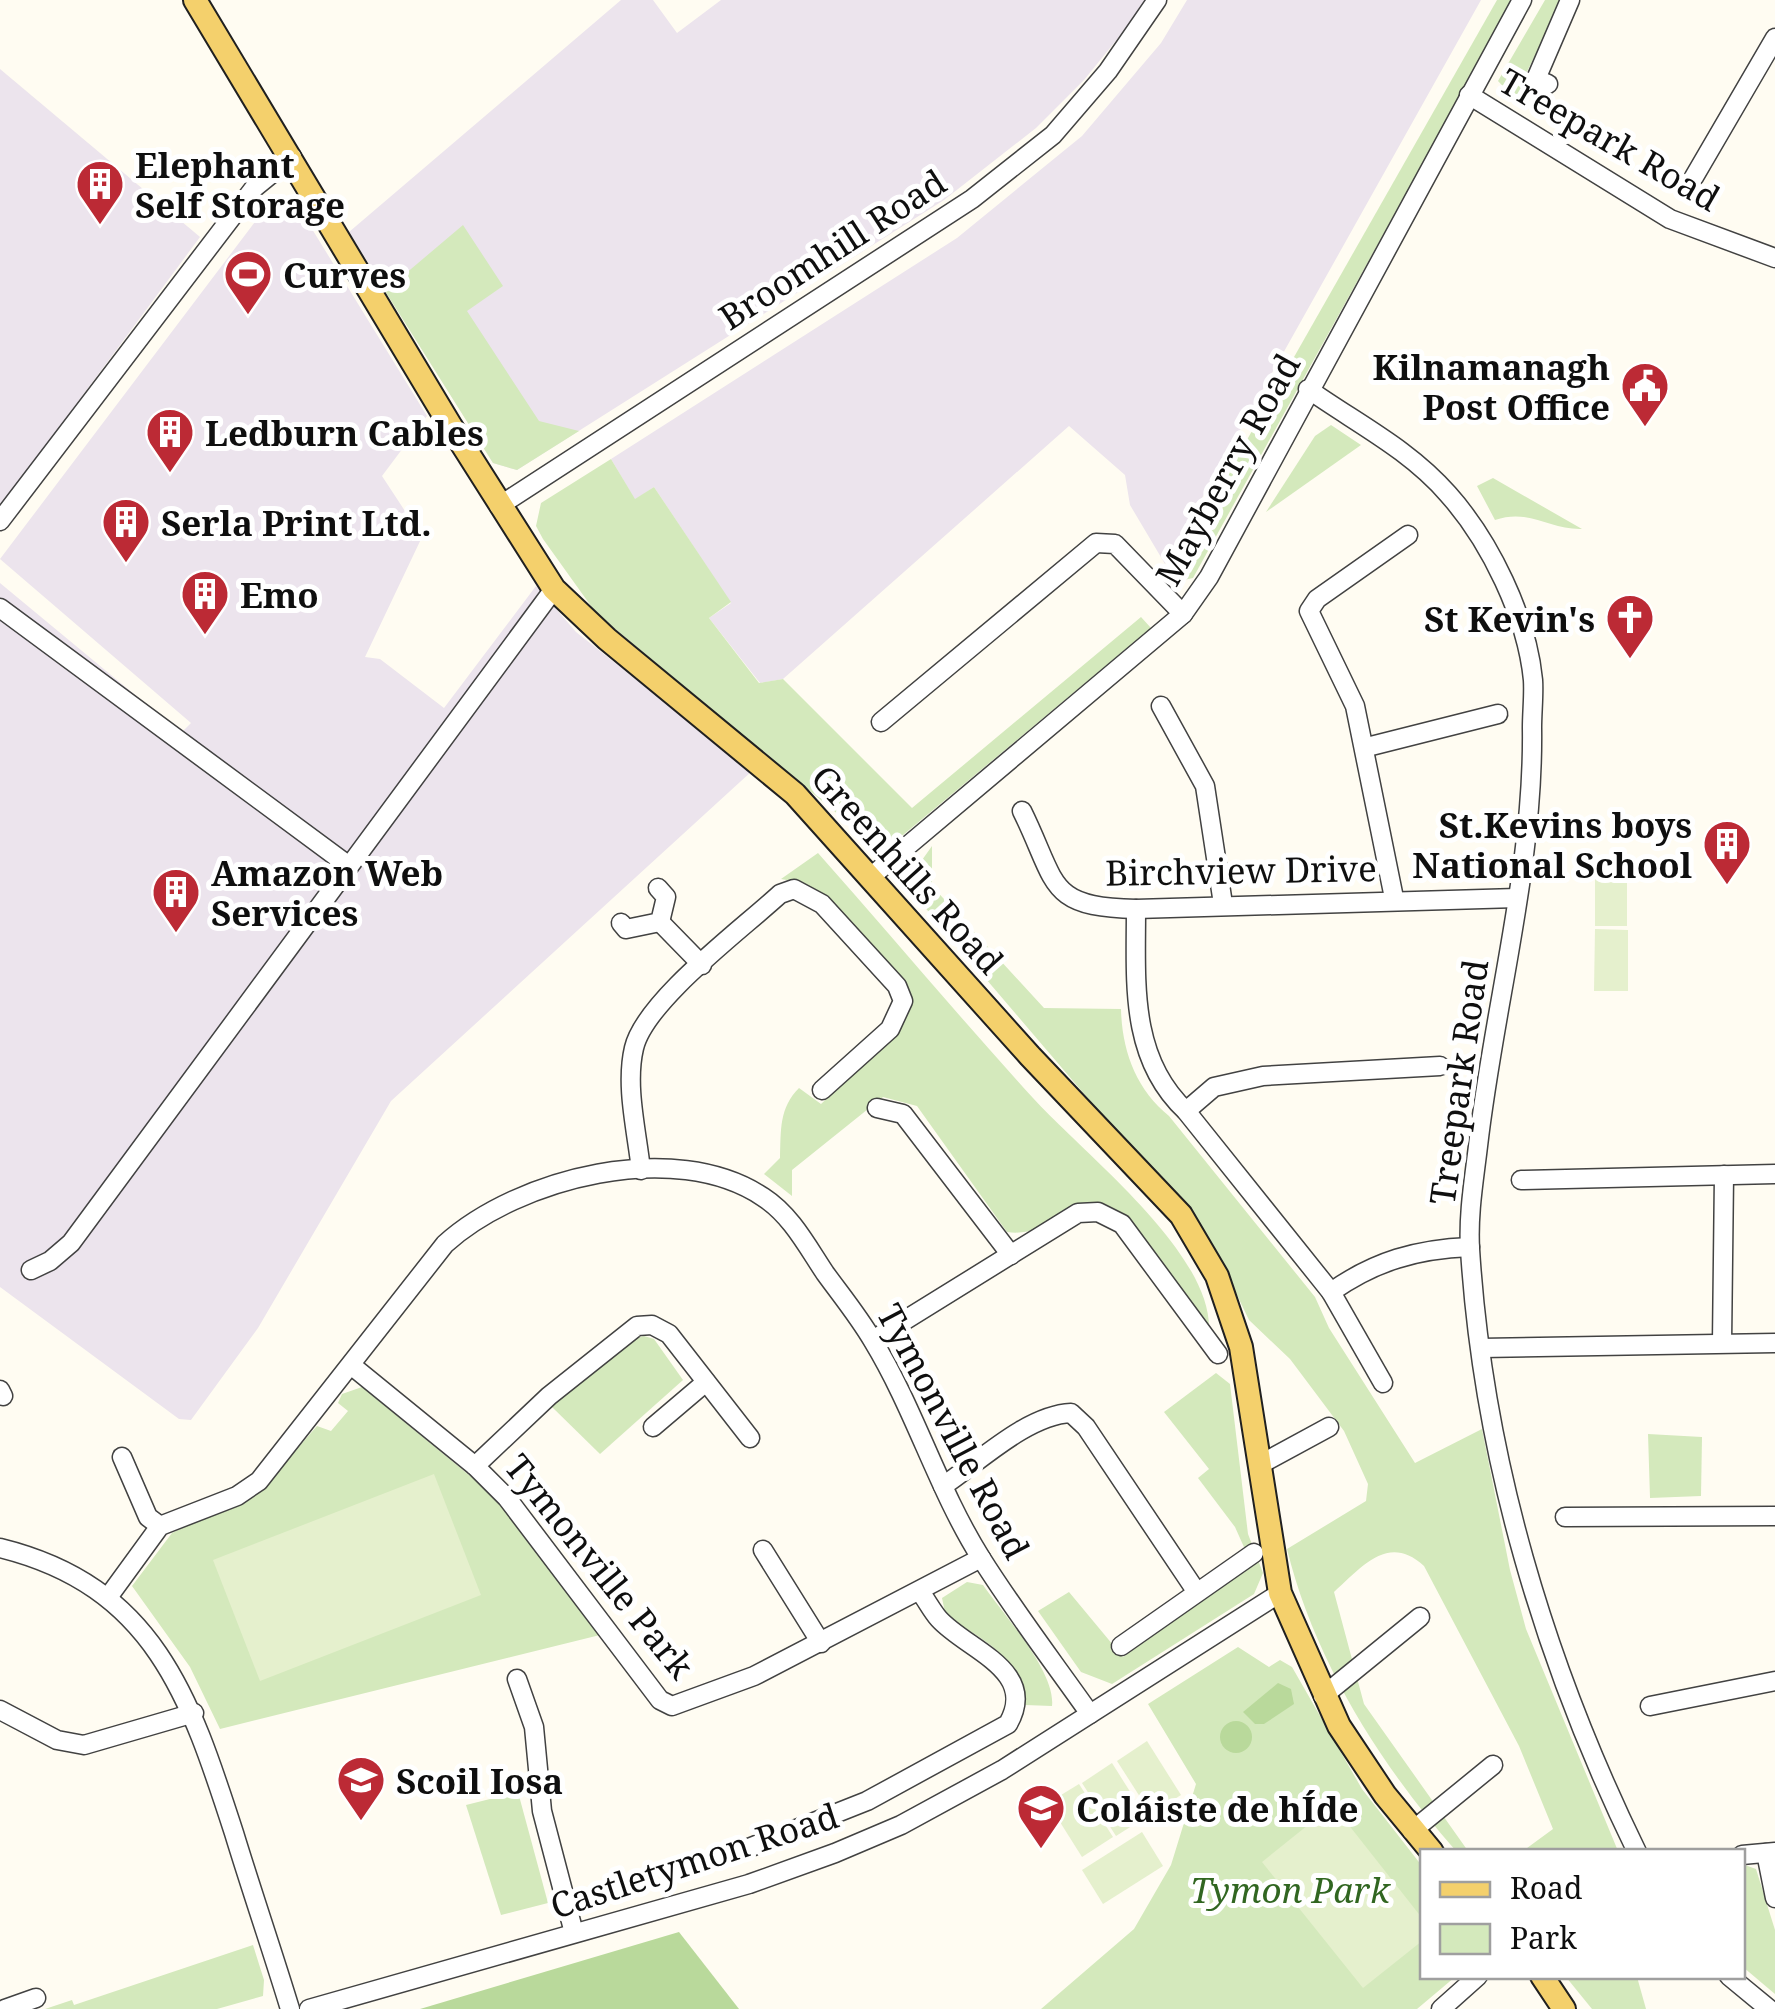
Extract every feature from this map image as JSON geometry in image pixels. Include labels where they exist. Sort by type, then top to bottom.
[{"type":"main road","name":"Greenhills Road","points":[[196,0],[500,506],[554,588],[608,640],[795,794],[872,875],[1030,1056],[1182,1215],[1217,1276],[1231,1313],[1280,1593],[1323,1696],[1358,1757],[1429,1849]]},
{"type":"main road","points":[[1544,1979],[1564,2009]]},
{"type":"street","name":"Broomhill Road","points":[[500,506],[972,199],[1053,136],[1108,71],[1157,0]]},
{"type":"street","name":"Mayberry Road","points":[[872,875],[1183,614],[1209,577],[1522,0]]},
{"type":"street","points":[[1548,84],[1536,79],[1570,0]]},
{"type":"street","points":[[1694,177],[1775,38]]},
{"type":"street","name":"Treepark Road","points":[[1469,95],[1670,219],[1775,258]]},
{"type":"street","points":[[0,522],[254,188],[292,157]]},
{"type":"street","name":"Treepark Road","points":[[1308,389],[1405,452],[1449,494],[1480,536],[1523,631],[1533,680],[1533,760],[1517,898],[1485,1082],[1470,1247],[1482,1348],[1529,1581],[1577,1718],[1635,1849]]},
{"type":"street","points":[[1394,898],[1367,746],[1355,706],[1310,611],[1317,599],[1408,535]]},
{"type":"street","points":[[881,722],[1096,543],[1115,544],[1183,614]]},
{"type":"street","points":[[31,1270],[50,1262],[71,1243],[554,588]]},
{"type":"street","points":[[0,608],[349,866]]},
{"type":"street","points":[[1161,706],[1205,786],[1223,904]]},
{"type":"street","points":[[1367,746],[1498,714]]},
{"type":"street","name":"Birchview Drive","points":[[1022,812],[1063,896],[1080,905],[1136,909],[1394,898],[1517,898]]},
{"type":"street","points":[[658,888],[666,897],[660,922]]},
{"type":"street","points":[[641,1170],[633,1050],[643,1021],[780,894],[794,889],[822,904],[897,986],[903,1002],[890,1029],[822,1090]]},
{"type":"street","points":[[1136,909],[1140,1028],[1152,1070],[1164,1091],[1186,1110],[1332,1292],[1383,1382]]},
{"type":"street","points":[[621,923],[626,929],[660,922]]},
{"type":"street","points":[[660,922],[702,965]]},
{"type":"street","points":[[1186,1110],[1214,1087],[1263,1076],[1440,1066]]},
{"type":"street","points":[[877,1108],[903,1114],[1011,1254]]},
{"type":"street","name":"Tymonville Road","points":[[160,1526],[224,1502],[258,1481],[445,1244],[484,1213],[518,1194],[558,1182],[641,1170],[706,1174],[762,1196],[792,1223],[873,1340],[981,1558],[1090,1714]]},
{"type":"street","points":[[1522,1180],[1775,1174]]},
{"type":"street","points":[[1722,1343],[1724,1175]]},
{"type":"street","points":[[873,1340],[1078,1213],[1098,1212],[1122,1224],[1218,1354]]},
{"type":"street","points":[[1332,1292],[1360,1272],[1390,1259],[1425,1249],[1470,1247]]},
{"type":"street","points":[[475,1466],[549,1396],[637,1326],[652,1325],[669,1334],[750,1438]]},
{"type":"street","points":[[1482,1348],[1775,1343]]},
{"type":"street","name":"Tymonville Park","points":[[350,1365],[475,1466],[559,1562],[660,1700],[672,1706],[754,1676],[981,1558]]},
{"type":"street","points":[[653,1427],[706,1382]]},
{"type":"street","points":[[944,1486],[1027,1430],[1058,1414],[1071,1414],[1086,1427],[1196,1592]]},
{"type":"street","points":[[1259,1465],[1329,1427]]},
{"type":"street","points":[[109,1596],[160,1526],[148,1517],[122,1457]]},
{"type":"street","points":[[1564,1517],[1775,1516]]},
{"type":"street","points":[[0,1548],[44,1559],[109,1596],[171,1669],[194,1713],[290,2009]]},
{"type":"street","points":[[763,1550],[821,1642]]},
{"type":"street","points":[[1121,1646],[1254,1553]]},
{"type":"street","points":[[741,1851],[867,1801],[1008,1724],[1017,1708],[1016,1692],[1000,1665],[938,1618],[921,1592]]},
{"type":"street","name":"Castletymon Road","points":[[309,2009],[748,1884],[852,1846],[1002,1770],[1280,1593]]},
{"type":"street","points":[[1323,1696],[1420,1617]]},
{"type":"street","points":[[517,1679],[534,1727],[542,1811],[574,1933]]},
{"type":"street","points":[[1650,1706],[1775,1681]]},
{"type":"street","points":[[0,1710],[57,1740],[84,1745],[194,1713]]},
{"type":"street","points":[[1412,1830],[1493,1765]]},
{"type":"street","points":[[1745,1855],[1771,1853],[1775,1898]]},
{"type":"street","points":[[1441,2009],[1475,1979]]},
{"type":"street","points":[[1732,1979],[1768,2009]]},
{"type":"street","points":[[6,2009],[36,1998]]},
{"type":"shaded area","points":[[621,0],[653,0],[677,33],[721,0],[1149,0],[1084,80],[1036,128],[944,200],[517,470],[493,463],[349,232]]},
{"type":"shaded area","points":[[1187,0],[1481,0],[1165,564],[1130,505],[1125,475],[1069,426],[783,679],[760,683],[709,618],[731,603],[654,487],[635,500],[611,459],[957,238],[1082,136],[1161,43]]},
{"type":"shaded area","points":[[0,69],[200,237],[0,507]]},
{"type":"shaded area","points":[[273,198],[296,203],[427,416],[382,476],[422,537],[365,657],[380,659],[444,708],[536,586],[576,632],[752,771],[391,1101],[258,1328],[191,1420],[179,1419],[0,1287],[0,583],[181,733],[191,723],[0,559]]},
{"type":"green space","points":[[1497,0],[1513,0],[1193,578],[1165,584]]},
{"type":"green space","points":[[1545,0],[1562,0],[1521,84],[1525,89],[1519,103],[1498,81]]},
{"type":"green space","points":[[463,225],[503,286],[467,311],[539,421],[579,431],[517,470],[493,463],[385,291]]},
{"type":"green space","points":[[1331,425],[1361,445],[1266,512],[1315,436]]},
{"type":"green space","points":[[611,459],[635,499],[654,487],[731,602],[709,618],[759,683],[783,679],[912,808],[1141,617],[1151,628],[903,835],[875,845],[596,613],[543,539],[536,526],[541,503]]},
{"type":"green space","points":[[1493,478],[1582,529],[1518,516],[1495,520],[1477,486]]},
{"type":"green space","points":[[932,846],[932,886],[1044,1008],[1121,1009],[1128,1054],[1148,1094],[1315,1297],[1329,1328],[1415,1463],[1482,1429],[1526,1629],[1617,1849],[1526,1849],[1553,1829],[1519,1746],[1424,1566],[1411,1557],[1387,1553],[1365,1564],[1334,1592],[1364,1704],[1467,1849],[1454,1849],[1402,1784],[1333,1671],[1314,1631],[1287,1549],[1366,1501],[1368,1484],[1344,1431],[1290,1359],[1249,1320],[1213,1245],[905,884]]},
{"type":"green space","points":[[818,853],[1033,1098],[1167,1236],[1189,1267],[1204,1298],[1209,1328],[1123,1214],[1089,1206],[1038,1228],[1007,1232],[917,1106],[883,1097],[792,1170],[792,1196],[764,1174],[780,1158],[782,1120],[792,1096],[799,1088],[821,1104],[899,1031],[909,1003],[820,895],[804,883],[781,879]]},
{"type":"green space","points":[[1627,872],[1627,926],[1595,926],[1595,873]]},
{"type":"green space","points":[[1595,929],[1628,930],[1628,991],[1594,991]]},
{"type":"green space","points":[[644,1336],[654,1339],[683,1380],[600,1454],[551,1406],[630,1340]]},
{"type":"green space","points":[[1216,1373],[1230,1384],[1248,1534],[1263,1573],[1254,1594],[1112,1684],[1081,1672],[1038,1611],[1069,1592],[1123,1657],[1252,1565],[1235,1527],[1198,1478],[1209,1469],[1164,1412]]},
{"type":"green space","points":[[362,1387],[492,1494],[604,1634],[220,1729],[190,1667],[132,1586],[172,1533],[260,1491],[317,1426],[331,1431],[348,1411],[338,1403],[342,1394]]},
{"type":"green space","points":[[1648,1434],[1702,1437],[1701,1496],[1650,1498]]},
{"type":"green space","points":[[434,1474],[481,1595],[260,1681],[213,1560]]},
{"type":"green space","points":[[967,1582],[983,1585],[1037,1660],[1051,1692],[1052,1706],[1025,1705],[1023,1689],[1009,1662],[946,1617],[942,1598]]},
{"type":"green space","name":"Tymon Park","points":[[1238,1647],[1269,1667],[1280,1660],[1292,1667],[1362,1789],[1420,1863],[1420,1979],[1453,1979],[1417,2009],[1041,2009],[1134,1929],[1171,1865],[1196,1784],[1148,1704]]},
{"type":"green space","points":[[1278,1683],[1291,1689],[1294,1704],[1264,1724],[1255,1724],[1243,1712]]},
{"type":"green space","points":[[1236,1721],[1247,1726],[1252,1737],[1247,1748],[1236,1753],[1225,1748],[1220,1737],[1225,1726]]},
{"type":"green space","points":[[1147,1741],[1181,1795],[1151,1814],[1117,1761]]},
{"type":"green space","points":[[1112,1763],[1146,1817],[1116,1836],[1082,1783]]},
{"type":"green space","points":[[1079,1784],[1113,1837],[1082,1857],[1048,1803]]},
{"type":"green space","points":[[518,1792],[548,1903],[501,1915],[466,1805]]},
{"type":"green space","points":[[1333,1805],[1420,1915],[1420,1943],[1363,1988],[1262,1862]]},
{"type":"green space","points":[[1142,1832],[1163,1866],[1103,1904],[1082,1870]]},
{"type":"green space","points":[[1745,1865],[1756,1869],[1775,1930],[1775,1994],[1745,1969]]},
{"type":"green space","points":[[679,1932],[739,2009],[420,2009]]},
{"type":"green space","points":[[253,1945],[264,1980],[263,1996],[217,2009],[45,2009],[72,2000],[74,2005]]},
{"type":"green space","points":[[1568,1979],[1638,1979],[1646,2009],[1592,2009]]},
{"type":"place","name":"Elephant Self Storage","points":[[100,226]]},
{"type":"place","name":"Curves","points":[[248,316]]},
{"type":"place","name":"Kilnamanagh Post Office","points":[[1645,428]]},
{"type":"place","name":"Ledburn Cables","points":[[170,474]]},
{"type":"place","name":"Serla Print Ltd.","points":[[126,564]]},
{"type":"place","name":"Emo","points":[[205,636]]},
{"type":"place","name":"St Kevin's","points":[[1630,660]]},
{"type":"place","name":"St.Kevins boys National School","points":[[1727,886]]},
{"type":"place","name":"Amazon Web Services","points":[[176,934]]},
{"type":"place","name":"Scoil Iosa","points":[[361,1822]]},
{"type":"place","name":"Coláiste de hÍde","points":[[1041,1850]]}]
